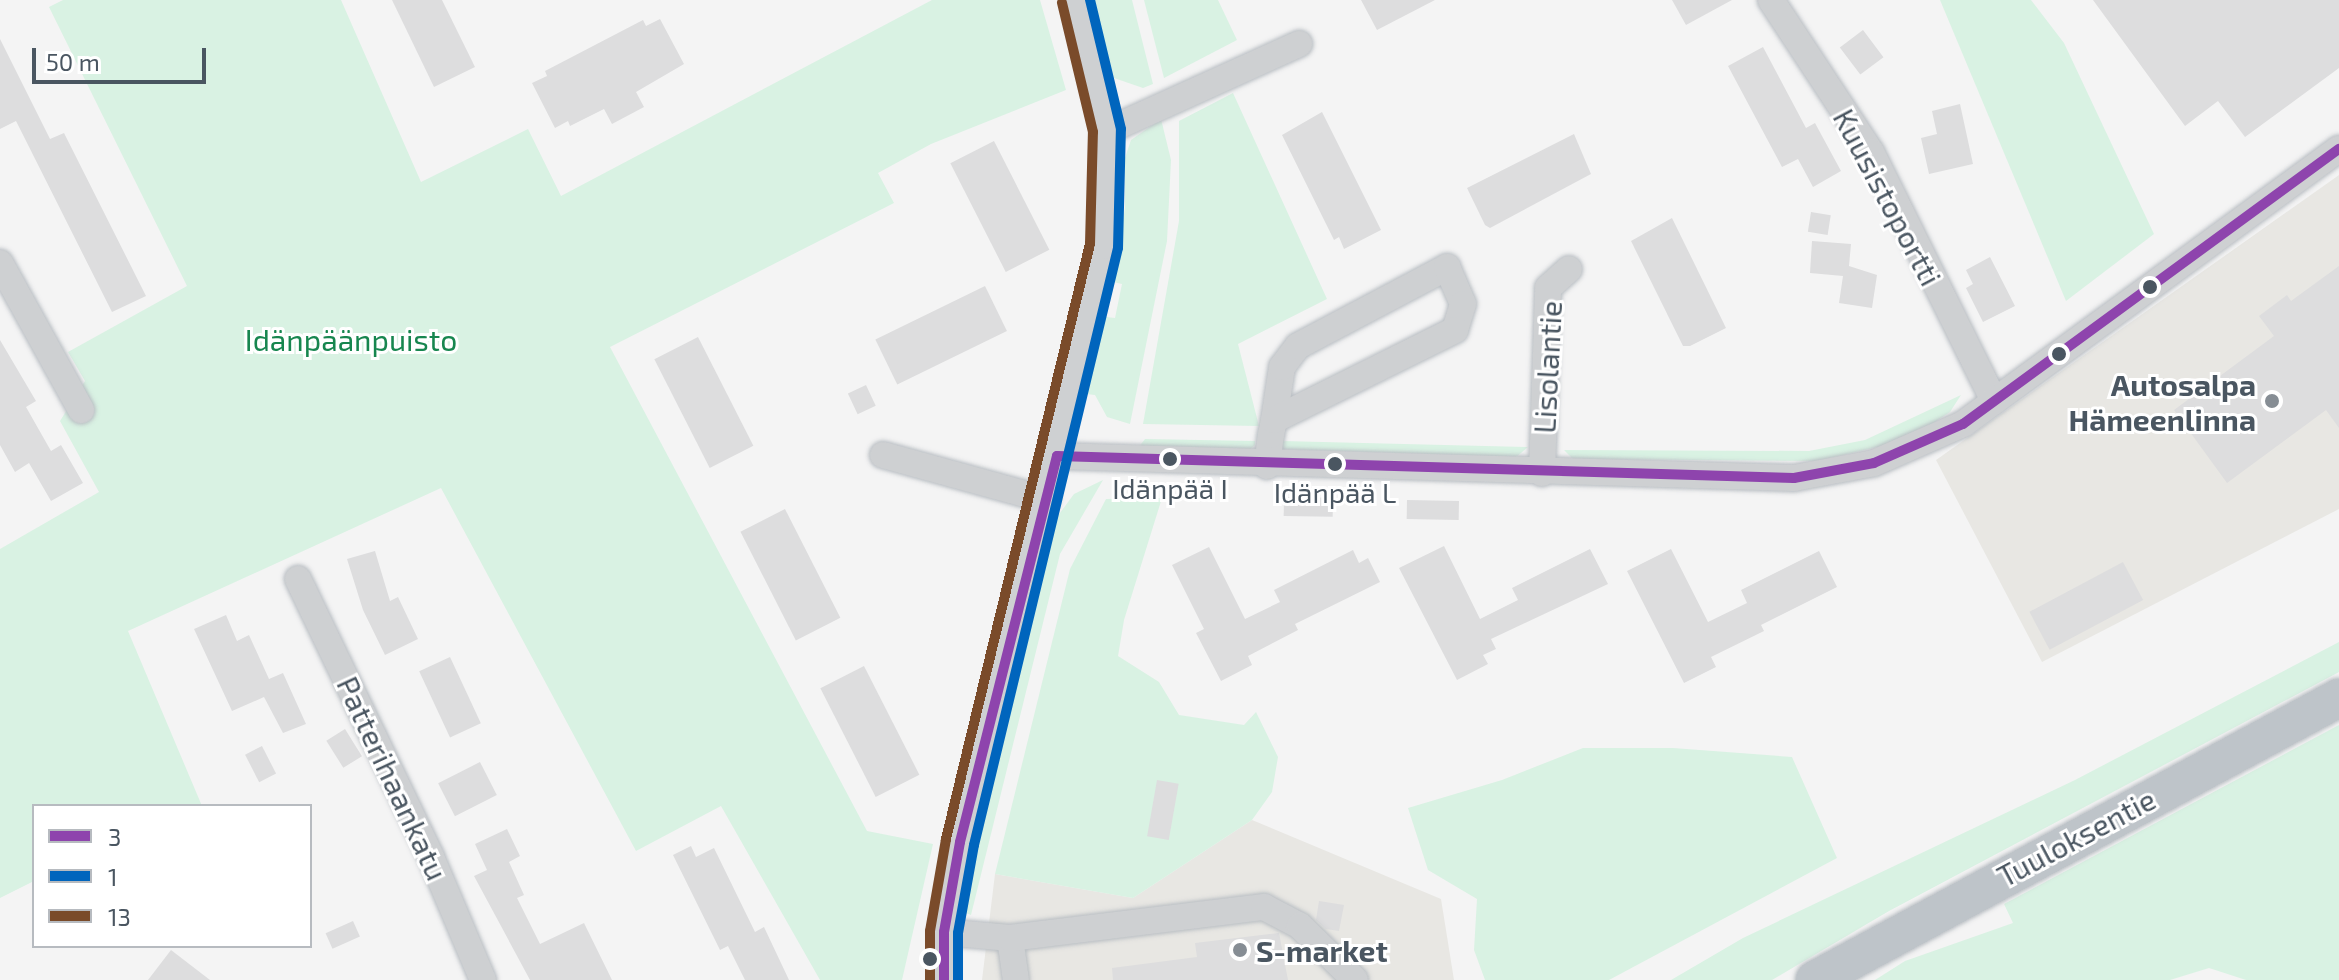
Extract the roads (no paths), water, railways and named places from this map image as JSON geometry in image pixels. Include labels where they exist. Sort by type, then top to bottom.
[{"type":"highway","name":"Tuuloksentie","points":[[1815,980],[2339,698]]},
{"type":"street","points":[[944,980],[944,932],[995,695],[1057,456],[1104,246],[1107,131],[1076,0]]},
{"type":"street","name":"Kuusistoportti","points":[[1771,0],[1871,152],[1994,401]]},
{"type":"street","points":[[1107,131],[1299,44]]},
{"type":"street","points":[[1057,456],[1267,466],[1794,478],[1874,463],[1919,447],[1994,401],[2339,149]]},
{"type":"street","points":[[0,263],[81,410]]},
{"type":"street","points":[[1267,466],[1282,367],[1298,346],[1447,267],[1463,304],[1455,330],[1274,420]]},
{"type":"street","name":"Lisolantie","points":[[1542,473],[1548,288],[1569,269]]},
{"type":"street","points":[[883,455],[1046,500]]},
{"type":"street","name":"Patterihaankatu","points":[[298,579],[431,857],[483,980]]},
{"type":"street","points":[[944,932],[1010,938],[1264,907],[1300,926],[1355,980]]},
{"type":"street","points":[[1010,938],[1016,980]]},
{"type":"place","name":"Autosalpa Hämeenlinna","points":[[2272,401]]},
{"type":"place","name":"Idänpää I","points":[[1170,459]]},
{"type":"place","name":"Idänpää L","points":[[1335,464]]},
{"type":"place","name":"S-market","points":[[1240,950]]},
{"type":"park label","name":"Idänpäänpuisto","points":[[351,339]]}]
